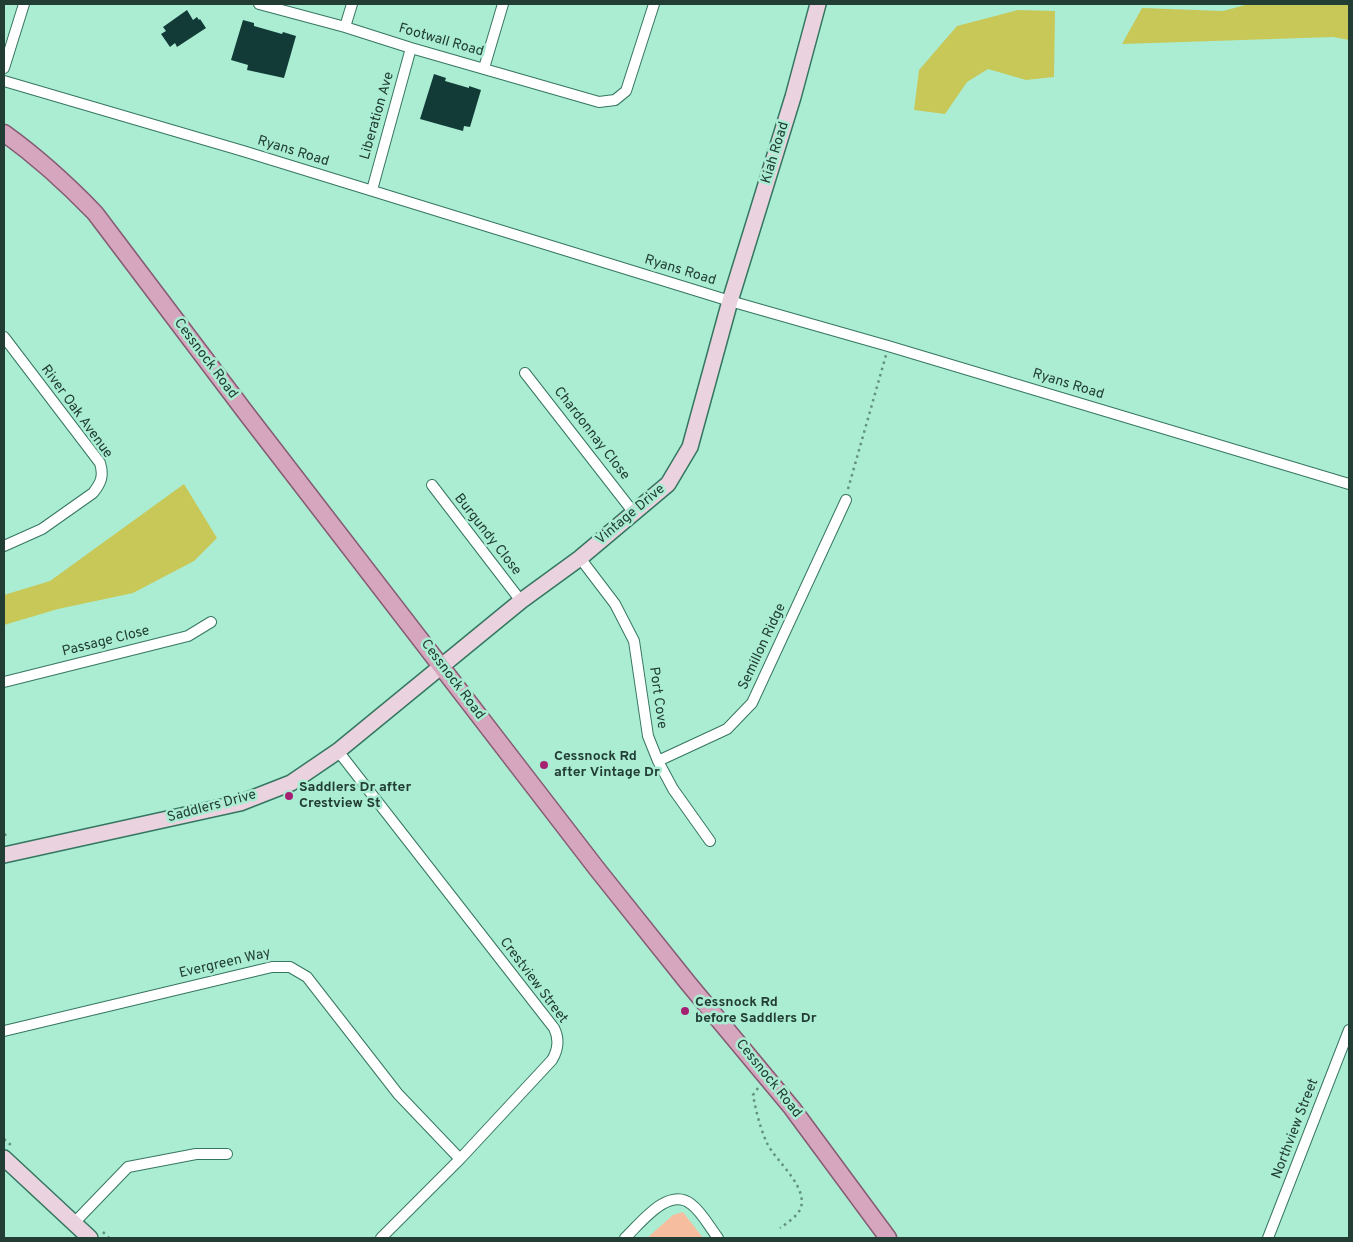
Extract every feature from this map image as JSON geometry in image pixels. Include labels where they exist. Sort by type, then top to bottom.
[{"type":"main road","name":"Cessnock Road","points":[[4,133],[77,194],[95,213],[246,414],[664,954],[778,1090],[888,1238]]},
{"type":"street","points":[[4,68],[24,4]]},
{"type":"street","name":"Footwall Road","points":[[259,4],[345,27],[599,102],[615,100],[626,91],[654,4]]},
{"type":"street","points":[[345,27],[352,4]]},
{"type":"street","points":[[484,68],[503,4]]},
{"type":"street","name":"Kiah Road","points":[[730,301],[793,97],[818,4]]},
{"type":"street","name":"Liberation Ave","points":[[372,190],[411,48]]},
{"type":"street","name":"Ryans Road","points":[[4,81],[372,190],[730,301],[888,346],[1349,484]]},
{"type":"street","name":"Vintage Drive","points":[[441,666],[521,601],[580,558],[668,484],[690,446],[730,301]]},
{"type":"street","name":"River Oak Avenue","points":[[4,337],[100,464],[103,474],[100,486],[93,493],[42,529],[4,546]]},
{"type":"street","name":"Chardonnay Close","points":[[525,372],[634,513]]},
{"type":"street","name":"Burgundy Close","points":[[432,485],[521,601]]},
{"type":"street","name":"Semillon Ridge","points":[[658,762],[727,729],[752,703],[846,500]]},
{"type":"street","name":"Port Cove","points":[[580,558],[615,604],[634,641],[648,736],[658,762],[673,789],[710,840]]},
{"type":"street","name":"Passage Close","points":[[4,682],[188,636],[211,622]]},
{"type":"street","name":"Saddlers Drive","points":[[4,856],[240,802],[291,783],[338,751],[441,666]]},
{"type":"street","name":"Crestview Street","points":[[338,751],[556,1034],[557,1047],[552,1060],[460,1159],[381,1238]]},
{"type":"street","name":"Evergreen Way","points":[[4,1031],[272,967],[290,967],[307,977],[398,1094],[460,1159]]},
{"type":"street","name":"Northview Street","points":[[1268,1238],[1349,1030]]},
{"type":"street","points":[[74,1223],[128,1166],[196,1154],[227,1154]]},
{"type":"street","points":[[4,1158],[90,1238]]},
{"type":"street","points":[[625,1238],[657,1207],[666,1201],[675,1199],[684,1200],[691,1204],[718,1238]]},
{"type":"path","points":[[846,500],[888,346]]},
{"type":"path","points":[[4,836],[9,834]]},
{"type":"path","points":[[759,1087],[753,1095],[757,1116],[767,1144],[798,1187],[801,1199],[798,1213],[780,1228]]},
{"type":"shaded area","points":[[1249,4],[1349,4],[1349,40],[1333,37],[1122,44],[1142,8],[1223,11]]},
{"type":"shaded area","points":[[1018,10],[1055,11],[1054,77],[1026,80],[988,69],[967,82],[945,114],[914,110],[919,70],[957,26]]},
{"type":"shaded area","points":[[184,484],[217,538],[194,561],[133,593],[58,609],[4,625],[4,595],[50,581]]},
{"type":"shaded area","points":[[683,1212],[703,1238],[647,1238],[673,1215]]},
{"type":"building","points":[[187,10],[193,20],[197,17],[206,28],[177,47],[175,43],[170,47],[161,34],[166,31],[163,27]]},
{"type":"building","points":[[243,20],[254,23],[254,26],[296,36],[284,78],[247,70],[248,65],[231,60]]},
{"type":"building","points":[[434,74],[446,78],[445,81],[481,90],[470,127],[464,126],[463,131],[420,119]]},
{"type":"place","name":"Cessnock Rd after Vintage Dr","points":[[544,765]]},
{"type":"place","name":"Saddlers Dr after Crestview St","points":[[289,796]]},
{"type":"place","name":"Cessnock Rd before Saddlers Dr","points":[[685,1011]]}]
